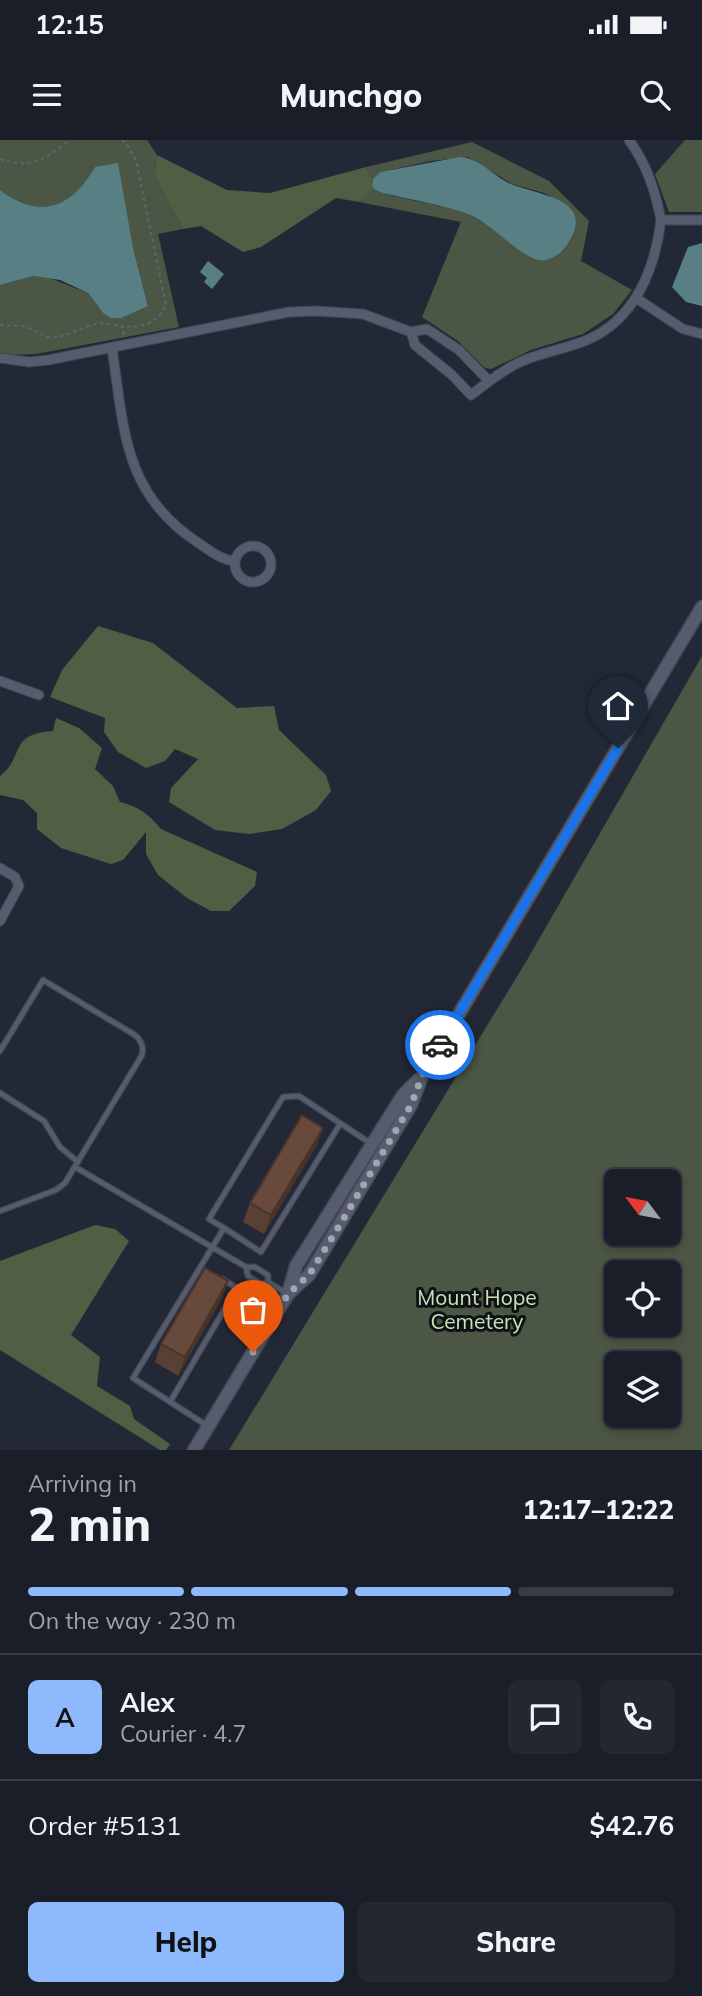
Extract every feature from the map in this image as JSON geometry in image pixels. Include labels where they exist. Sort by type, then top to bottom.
[{"type":"main road","points":[[288,1294],[309,1275],[317,1263],[411,1105],[422,1076],[702,607]]},
{"type":"main road","points":[[194,1450],[288,1294],[296,1266],[403,1095],[422,1076]]},
{"type":"street","points":[[411,332],[415,345],[452,375],[471,395],[523,360],[588,340],[612,324],[636,298],[653,266],[660,220],[651,178],[642,157],[629,140]]},
{"type":"street","points":[[660,220],[702,220]]},
{"type":"street","points":[[636,298],[683,329],[702,334]]},
{"type":"street","points":[[0,358],[29,362],[48,360],[289,312],[315,311],[363,314],[411,332],[427,329],[459,350],[489,381]]},
{"type":"street","points":[[112,348],[127,441],[140,483],[150,500],[172,524],[217,555],[235,561]]},
{"type":"street","points":[[254,545],[266,551],[271,567],[264,579],[250,582],[238,574],[235,561],[241,550],[254,545]]},
{"type":"street","points":[[0,681],[39,695]]},
{"type":"street","points":[[0,868],[19,882],[18,892],[0,921]]},
{"type":"lane","points":[[0,1051],[43,980],[135,1035],[142,1044],[142,1055],[65,1183],[56,1190],[0,1211]]},
{"type":"lane","points":[[0,1093],[44,1121],[60,1147],[76,1164],[212,1248],[246,1267],[255,1267],[268,1275],[268,1282]]},
{"type":"lane","points":[[340,1124],[261,1252],[209,1219],[284,1097],[299,1097],[371,1144]]},
{"type":"lane","points":[[208,1426],[133,1378],[224,1228]]},
{"type":"lane","points":[[200,1266],[210,1272]]},
{"type":"lane","points":[[246,1267],[248,1276],[261,1284],[268,1282],[288,1294]]},
{"type":"lane","points":[[170,1402],[237,1288],[219,1277]]},
{"type":"path","points":[[0,159],[27,165],[50,155],[70,140]]},
{"type":"path","points":[[0,325],[24,326],[50,338],[64,336],[90,325],[136,327],[154,322],[161,315],[166,305],[136,161],[122,140]]},
{"type":"path","points":[[122,326],[125,339]]},
{"type":"green space","points":[[0,140],[147,140],[157,155],[154,175],[183,229],[158,234],[179,327],[36,354],[0,353],[0,285],[34,276],[47,277],[88,293],[103,313],[148,306],[133,248],[95,167],[76,192],[65,200],[42,207],[29,205],[0,190]]},
{"type":"green space","points":[[685,140],[702,140],[702,212],[669,212],[655,174]]},
{"type":"green space","points":[[472,142],[549,181],[589,221],[581,261],[632,290],[613,314],[583,334],[531,350],[491,369],[485,368],[458,341],[422,317],[461,222],[359,202],[375,190],[451,209],[484,223],[517,248],[535,257],[550,259],[557,255],[563,250],[571,208],[544,193],[512,184],[468,157],[431,161],[380,172],[373,179],[366,167]]},
{"type":"green space","name":"Mount Hope Cemetery","points":[[702,656],[702,1450],[229,1450],[527,960]]},
{"type":"shaded area","points":[[157,155],[227,190],[270,193],[366,167],[373,179],[372,186],[375,190],[359,202],[336,198],[261,247],[243,252],[201,226],[183,229],[154,175]]},
{"type":"shaded area","points":[[460,157],[480,164],[504,181],[550,196],[571,209],[576,218],[574,230],[564,249],[550,259],[538,260],[523,253],[476,218],[444,207],[383,193],[372,186],[373,179],[380,172]]},
{"type":"shaded area","points":[[118,163],[133,248],[148,306],[121,318],[111,318],[103,313],[88,293],[60,280],[34,276],[0,285],[0,190],[29,205],[54,205],[76,192],[95,167]]},
{"type":"shaded area","points":[[702,243],[702,306],[686,302],[672,287],[688,247]]},
{"type":"shaded area","points":[[208,261],[224,274],[212,289],[204,282],[207,278],[200,272]]},
{"type":"shaded area","points":[[98,626],[153,643],[237,708],[274,706],[279,730],[326,775],[331,791],[316,810],[282,829],[249,834],[215,830],[169,802],[171,788],[198,759],[175,749],[165,761],[146,768],[118,752],[104,732],[105,718],[50,697],[62,670]]},
{"type":"shaded area","points":[[56,718],[79,728],[102,748],[95,769],[113,786],[120,802],[143,812],[161,829],[257,872],[255,886],[229,911],[211,911],[187,898],[158,875],[146,854],[146,832],[123,860],[111,864],[61,848],[37,829],[37,813],[23,800],[0,795],[0,776],[13,761],[23,741],[29,736],[53,731]]},
{"type":"shaded area","points":[[95,1225],[115,1229],[129,1241],[71,1335],[100,1357],[97,1386],[130,1406],[134,1419],[170,1444],[166,1450],[160,1450],[0,1350],[0,1261]]},
{"type":"building","points":[[302,1115],[323,1128],[271,1215],[250,1203]]},
{"type":"building","points":[[205,1268],[228,1281],[185,1357],[161,1344]]},
{"type":"way so far","points":[[253,1352],[288,1294],[309,1275],[374,1170],[411,1105],[422,1076],[440,1045]]},
{"type":"route","points":[[440,1045],[618,748]]}]
